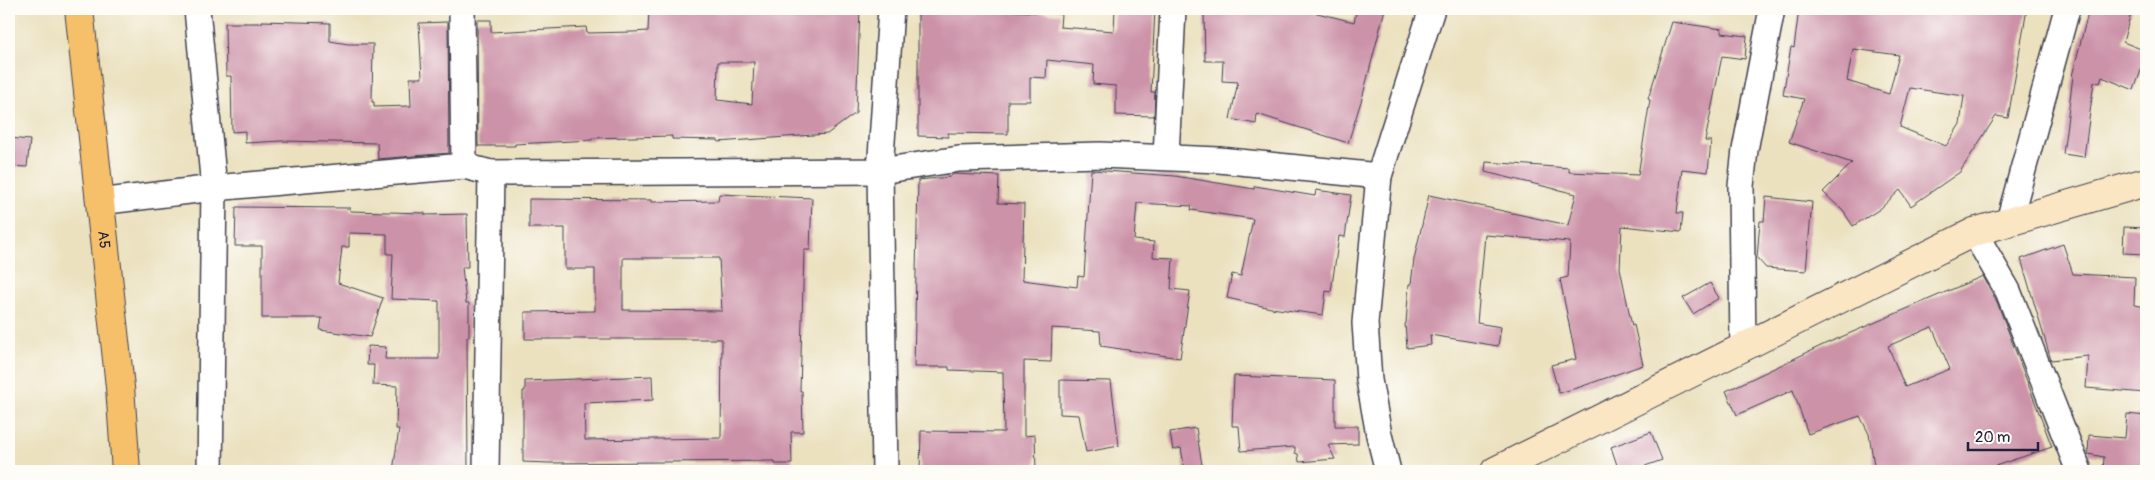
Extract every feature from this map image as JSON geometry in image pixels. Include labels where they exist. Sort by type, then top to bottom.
[{"type":"highway","name":"A5","points":[[79,9],[120,387],[126,471]]},
{"type":"street","points":[[198,9],[214,188],[210,471]]},
{"type":"street","points":[[462,9],[464,166]]},
{"type":"street","points":[[884,471],[880,171],[891,9]]},
{"type":"street","points":[[1166,157],[1173,9]]},
{"type":"street","points":[[1388,471],[1369,380],[1365,323],[1379,176],[1432,9]]},
{"type":"street","points":[[1743,348],[1741,186],[1745,150],[1772,9]]},
{"type":"street","points":[[2009,221],[2067,9]]},
{"type":"street","points":[[99,202],[214,188],[464,166],[491,173],[880,171],[959,159],[1100,155],[1219,160],[1379,176]]},
{"type":"street","points":[[486,471],[491,173]]},
{"type":"street","points":[[1495,471],[1974,232],[2146,182]]},
{"type":"street","points":[[1974,232],[2008,291],[2080,471]]},
{"type":"building","points":[[649,9],[726,12],[726,9],[770,9],[825,12],[825,9],[860,9],[856,113],[827,134],[718,142],[718,140],[672,139],[672,136],[592,138],[592,140],[515,144],[515,146],[478,146],[477,20],[491,20],[491,32],[586,27],[587,33],[648,31]],"holes":[[[718,62],[754,62],[752,104],[717,100]]]},
{"type":"building","points":[[918,9],[990,9],[1061,14],[1060,27],[1114,31],[1115,9],[1155,9],[1151,92],[1155,92],[1154,116],[1116,115],[1116,86],[1093,84],[1094,65],[1047,60],[1046,78],[1030,77],[1030,101],[1008,101],[1008,134],[948,133],[948,137],[918,136]]},
{"type":"building","points":[[1235,9],[1301,9],[1354,22],[1357,9],[1385,9],[1363,95],[1348,143],[1257,114],[1256,124],[1230,119],[1238,82],[1222,81],[1223,61],[1205,61],[1204,13],[1234,14]]},
{"type":"building","points":[[1799,9],[2027,9],[2008,118],[1996,116],[1960,172],[1911,206],[1900,190],[1880,209],[1853,226],[1843,211],[1823,192],[1852,163],[1789,142],[1804,99],[1783,95],[1791,47],[1794,48]],"holes":[[[1853,49],[1899,55],[1889,94],[1847,81]],[[1910,88],[1964,96],[1960,124],[1946,146],[1900,127]]]},
{"type":"building","points":[[2089,9],[2132,9],[2123,42],[2146,51],[2146,57],[2134,90],[2102,77],[2100,83],[2094,82],[2084,157],[2063,154],[2072,76]]},
{"type":"building","points":[[262,21],[330,23],[330,41],[348,44],[373,44],[372,102],[374,102],[374,107],[411,106],[410,78],[422,78],[419,23],[448,22],[449,153],[378,159],[377,143],[281,141],[245,143],[245,131],[232,132],[231,76],[226,76],[225,23],[262,23]]},
{"type":"building","points":[[1672,22],[1722,29],[1722,33],[1747,36],[1745,59],[1722,56],[1705,141],[1711,141],[1708,172],[1682,169],[1677,213],[1683,213],[1681,232],[1622,226],[1620,268],[1632,326],[1634,325],[1643,365],[1559,393],[1551,365],[1576,359],[1560,279],[1568,277],[1570,242],[1485,235],[1477,323],[1501,327],[1498,346],[1430,335],[1431,345],[1407,348],[1405,324],[1409,284],[1411,284],[1414,259],[1429,195],[1568,225],[1576,194],[1485,172],[1486,162],[1569,168],[1569,172],[1638,175],[1650,100],[1648,99]]},
{"type":"building","points":[[9,138],[30,140],[27,167],[9,166]]},
{"type":"building","points":[[1091,170],[1175,176],[1254,189],[1255,186],[1315,196],[1316,190],[1351,195],[1345,237],[1339,236],[1331,292],[1326,291],[1323,315],[1271,308],[1227,298],[1232,274],[1241,276],[1253,219],[1191,210],[1192,206],[1137,203],[1134,240],[1154,242],[1153,257],[1173,258],[1171,289],[1190,291],[1180,358],[1101,346],[1100,331],[1052,328],[1051,362],[1024,361],[1024,436],[1035,435],[1036,471],[920,471],[921,431],[1004,432],[1003,372],[949,370],[949,367],[914,367],[918,180],[950,177],[953,174],[999,176],[998,203],[1024,204],[1022,280],[1077,287],[1078,276],[1084,277]]},
{"type":"building","points":[[719,194],[812,198],[810,250],[804,250],[800,391],[802,391],[803,432],[791,432],[792,464],[775,464],[775,461],[523,462],[523,391],[525,391],[525,381],[652,376],[653,400],[584,403],[585,440],[721,438],[722,339],[525,339],[525,312],[595,311],[595,269],[565,269],[565,228],[529,228],[529,199],[651,200],[651,202],[718,201]],"holes":[[[623,258],[719,258],[722,311],[623,310]]]},
{"type":"building","points":[[1766,197],[1812,202],[1806,271],[1766,268],[1757,258],[1760,221],[1764,221]]},
{"type":"building","points":[[236,207],[350,208],[350,211],[425,213],[425,215],[467,214],[468,267],[462,267],[466,303],[469,303],[469,337],[467,337],[468,471],[393,471],[399,429],[396,429],[397,386],[373,385],[374,365],[367,365],[368,346],[386,347],[385,359],[439,359],[439,301],[391,299],[393,254],[387,254],[387,234],[349,233],[349,247],[342,247],[338,283],[383,298],[370,337],[320,330],[322,318],[262,318],[262,246],[235,246]]},
{"type":"building","points":[[2124,227],[2146,228],[2146,254],[2123,253]]},
{"type":"building","points":[[2063,244],[2073,274],[2135,277],[2134,305],[2146,307],[2146,393],[2086,388],[2088,356],[2051,360],[2021,259]]},
{"type":"building","points":[[1983,276],[1997,302],[2052,447],[1980,471],[1875,471],[1869,434],[1860,416],[1808,434],[1793,390],[1737,415],[1726,391],[1825,344]],"holes":[[[1932,327],[1950,369],[1905,387],[1888,346]]]},
{"type":"building","points":[[1710,283],[1719,298],[1693,314],[1683,298]]},
{"type":"building","points":[[1234,376],[1335,380],[1335,426],[1358,426],[1358,444],[1328,445],[1335,459],[1299,462],[1298,454],[1295,453],[1295,447],[1241,451],[1239,426],[1232,426]]},
{"type":"building","points":[[1060,380],[1111,381],[1119,446],[1086,452],[1079,415],[1060,414]]},
{"type":"building","points":[[2127,414],[2146,416],[2143,471],[2103,471],[2104,457],[2088,454],[2089,435],[2125,438]]},
{"type":"building","points":[[1196,428],[1203,471],[1185,471],[1181,448],[1173,450],[1170,432]]},
{"type":"building","points":[[1651,432],[1662,460],[1631,471],[1619,471],[1611,447]]}]
